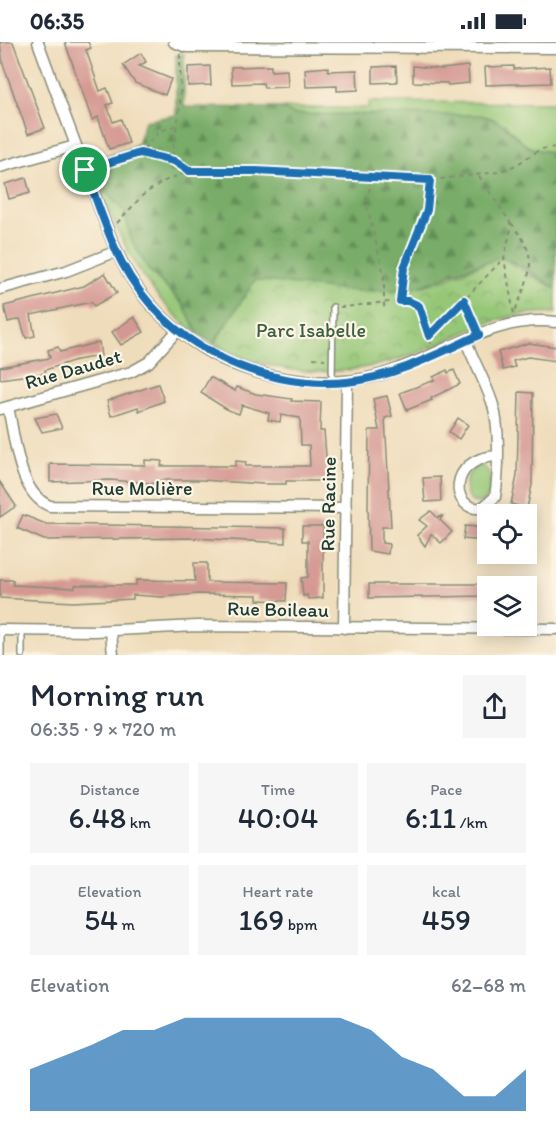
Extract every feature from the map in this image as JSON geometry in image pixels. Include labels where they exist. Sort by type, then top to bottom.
[{"type":"street","points":[[38,42],[109,232],[138,289],[177,331],[216,355],[249,370],[294,380],[347,382],[394,371],[516,322],[556,322]]},
{"type":"street","points":[[174,42],[186,47],[556,48]]},
{"type":"street","points":[[0,167],[75,146]]},
{"type":"street","points":[[0,289],[76,268],[117,251]]},
{"type":"street","name":"Rue Daudet","points":[[4,408],[131,372],[149,362],[177,331]]},
{"type":"street","points":[[466,341],[493,404],[496,456],[496,492],[493,501],[482,508],[469,507],[462,500],[460,490],[463,471],[477,459],[496,456]]},
{"type":"street","name":"Rue Racine","points":[[344,628],[347,382]]},
{"type":"street","name":"Rue Molière","points":[[4,408],[27,485],[37,499],[50,506],[346,508]]},
{"type":"street","name":"Rue Boileau","points":[[1,630],[111,631],[171,626],[556,630]]},
{"type":"street","points":[[111,631],[113,655]]},
{"type":"lane","points":[[332,382],[333,307]]},
{"type":"lane","points":[[1,630],[2,655]]},
{"type":"lane","points":[[22,630],[22,655]]},
{"type":"path","points":[[174,161],[173,136],[180,105],[180,54]]},
{"type":"path","points":[[140,153],[159,132],[177,125]]},
{"type":"path","points":[[109,232],[143,195],[162,182],[189,171],[256,171],[430,180],[479,176],[516,165],[541,149],[556,147]]},
{"type":"path","points":[[85,170],[140,153],[174,161],[189,171]]},
{"type":"path","points":[[183,174],[184,167]]},
{"type":"path","points":[[479,176],[519,232],[532,266],[514,314],[504,258],[511,229],[510,222]]},
{"type":"path","points":[[371,178],[367,206],[384,275],[384,306]]},
{"type":"path","points":[[400,301],[404,268],[427,210],[430,180]]},
{"type":"path","points":[[429,336],[504,258]]},
{"type":"path","points":[[464,300],[479,335]]},
{"type":"path","points":[[333,307],[384,306],[408,301],[419,306],[432,346]]},
{"type":"path","points":[[343,302],[343,307]]},
{"type":"path","points":[[313,358],[331,360]]},
{"type":"green space","points":[[184,54],[184,107],[280,108],[293,114],[480,115],[502,124],[530,147],[555,152],[556,289],[524,267],[505,260],[480,263],[428,284],[401,290],[346,290],[255,280],[213,344],[198,334],[183,304],[148,269],[131,239],[125,213],[108,194],[99,188],[88,162],[137,145],[145,121],[176,115],[176,55]]},
{"type":"green space","points":[[369,102],[553,103],[555,152],[531,148],[516,137],[505,124],[293,114],[280,108],[369,108]]},
{"type":"green space","points":[[99,188],[108,194],[125,213],[131,239],[148,269],[183,304],[198,334],[164,303],[150,286],[117,230]]},
{"type":"green space","name":"Parc Isabelle","points":[[501,257],[556,289],[556,313],[523,314],[493,321],[406,357],[351,370],[323,372],[268,365],[241,357],[214,344],[255,280],[339,290],[382,291],[423,286]]},
{"type":"green space","points":[[481,465],[490,473],[489,496],[481,503],[472,502],[466,492],[466,481],[471,472]]},
{"type":"building","points":[[0,42],[13,42],[45,128],[28,134],[3,64]]},
{"type":"building","points":[[65,42],[88,42],[91,48],[86,50],[100,91],[107,88],[113,103],[107,105],[113,122],[121,119],[129,143],[109,149],[98,117],[92,120]]},
{"type":"building","points":[[141,53],[146,62],[139,66],[171,79],[165,95],[135,83],[123,65]]},
{"type":"building","points":[[210,66],[211,85],[188,86],[188,67]]},
{"type":"building","points":[[271,66],[271,71],[287,70],[288,87],[264,88],[263,83],[232,84],[231,67]]},
{"type":"building","points":[[396,66],[397,82],[373,83],[373,67]]},
{"type":"building","points":[[413,66],[441,69],[468,66],[469,83],[448,85],[447,83],[413,82]]},
{"type":"building","points":[[514,66],[514,69],[550,67],[551,83],[486,85],[485,67]]},
{"type":"building","points":[[328,67],[328,71],[357,70],[358,90],[337,91],[337,86],[306,87],[305,69]]},
{"type":"building","points":[[26,178],[30,193],[9,199],[5,184]]},
{"type":"building","points":[[105,273],[117,293],[94,306],[91,302],[31,315],[35,336],[26,338],[20,319],[8,322],[4,306],[84,286]]},
{"type":"building","points":[[134,317],[144,332],[121,345],[112,332]]},
{"type":"building","points":[[99,342],[101,356],[76,360],[45,370],[45,373],[0,379],[0,367],[50,358],[48,350],[58,347],[60,352]]},
{"type":"building","points":[[529,343],[556,347],[556,361],[528,357],[513,361],[515,367],[503,370],[498,352]]},
{"type":"building","points":[[447,370],[448,373],[454,370],[460,384],[431,398],[432,400],[407,410],[400,393],[435,380],[433,377]]},
{"type":"building","points":[[210,377],[235,391],[237,387],[256,394],[292,399],[291,401],[321,402],[320,431],[324,431],[328,481],[286,481],[286,484],[202,480],[161,480],[160,484],[110,480],[50,482],[50,464],[145,465],[145,460],[162,461],[161,466],[235,466],[236,461],[246,462],[245,466],[310,466],[309,445],[301,445],[300,418],[281,415],[280,422],[268,420],[269,413],[242,405],[239,414],[228,410],[201,393]]},
{"type":"building","points":[[158,384],[164,401],[139,411],[138,407],[111,416],[107,401]]},
{"type":"building","points":[[519,392],[533,393],[532,485],[528,504],[511,504],[517,476]]},
{"type":"building","points":[[387,396],[392,416],[385,418],[391,527],[382,527],[382,543],[389,544],[388,554],[369,551],[368,506],[369,430],[379,430],[373,399]]},
{"type":"building","points":[[56,414],[62,428],[42,432],[35,418]]},
{"type":"building","points":[[458,418],[468,425],[459,439],[449,432]]},
{"type":"building","points":[[440,477],[441,501],[425,502],[423,478]]},
{"type":"building","points":[[0,482],[16,506],[0,517]]},
{"type":"building","points":[[431,511],[438,518],[443,515],[440,520],[452,532],[441,543],[431,534],[425,546],[417,535],[427,526],[419,520]]},
{"type":"building","points":[[23,515],[46,524],[285,528],[285,543],[194,538],[44,540],[17,528]]},
{"type":"building","points":[[302,526],[323,526],[323,598],[308,599],[307,595],[303,596],[301,578],[308,577],[308,541],[302,541]]},
{"type":"building","points":[[465,526],[477,527],[477,540],[463,539]]},
{"type":"building","points":[[194,563],[207,563],[207,582],[287,583],[286,601],[257,600],[257,595],[197,594],[162,597],[133,595],[133,599],[73,602],[0,598],[0,580],[13,580],[13,585],[75,588],[75,585],[136,585],[136,580],[195,581]]},
{"type":"building","points":[[369,584],[477,584],[477,596],[369,598]]},
{"type":"route","points":[[140,153],[174,161],[189,171],[256,171],[430,180],[427,210],[404,268],[400,301],[408,301],[419,306],[429,336],[464,300],[479,335],[394,371],[347,382],[294,380],[263,374],[235,365],[177,331],[138,289],[121,262],[85,170],[140,153]]}]
